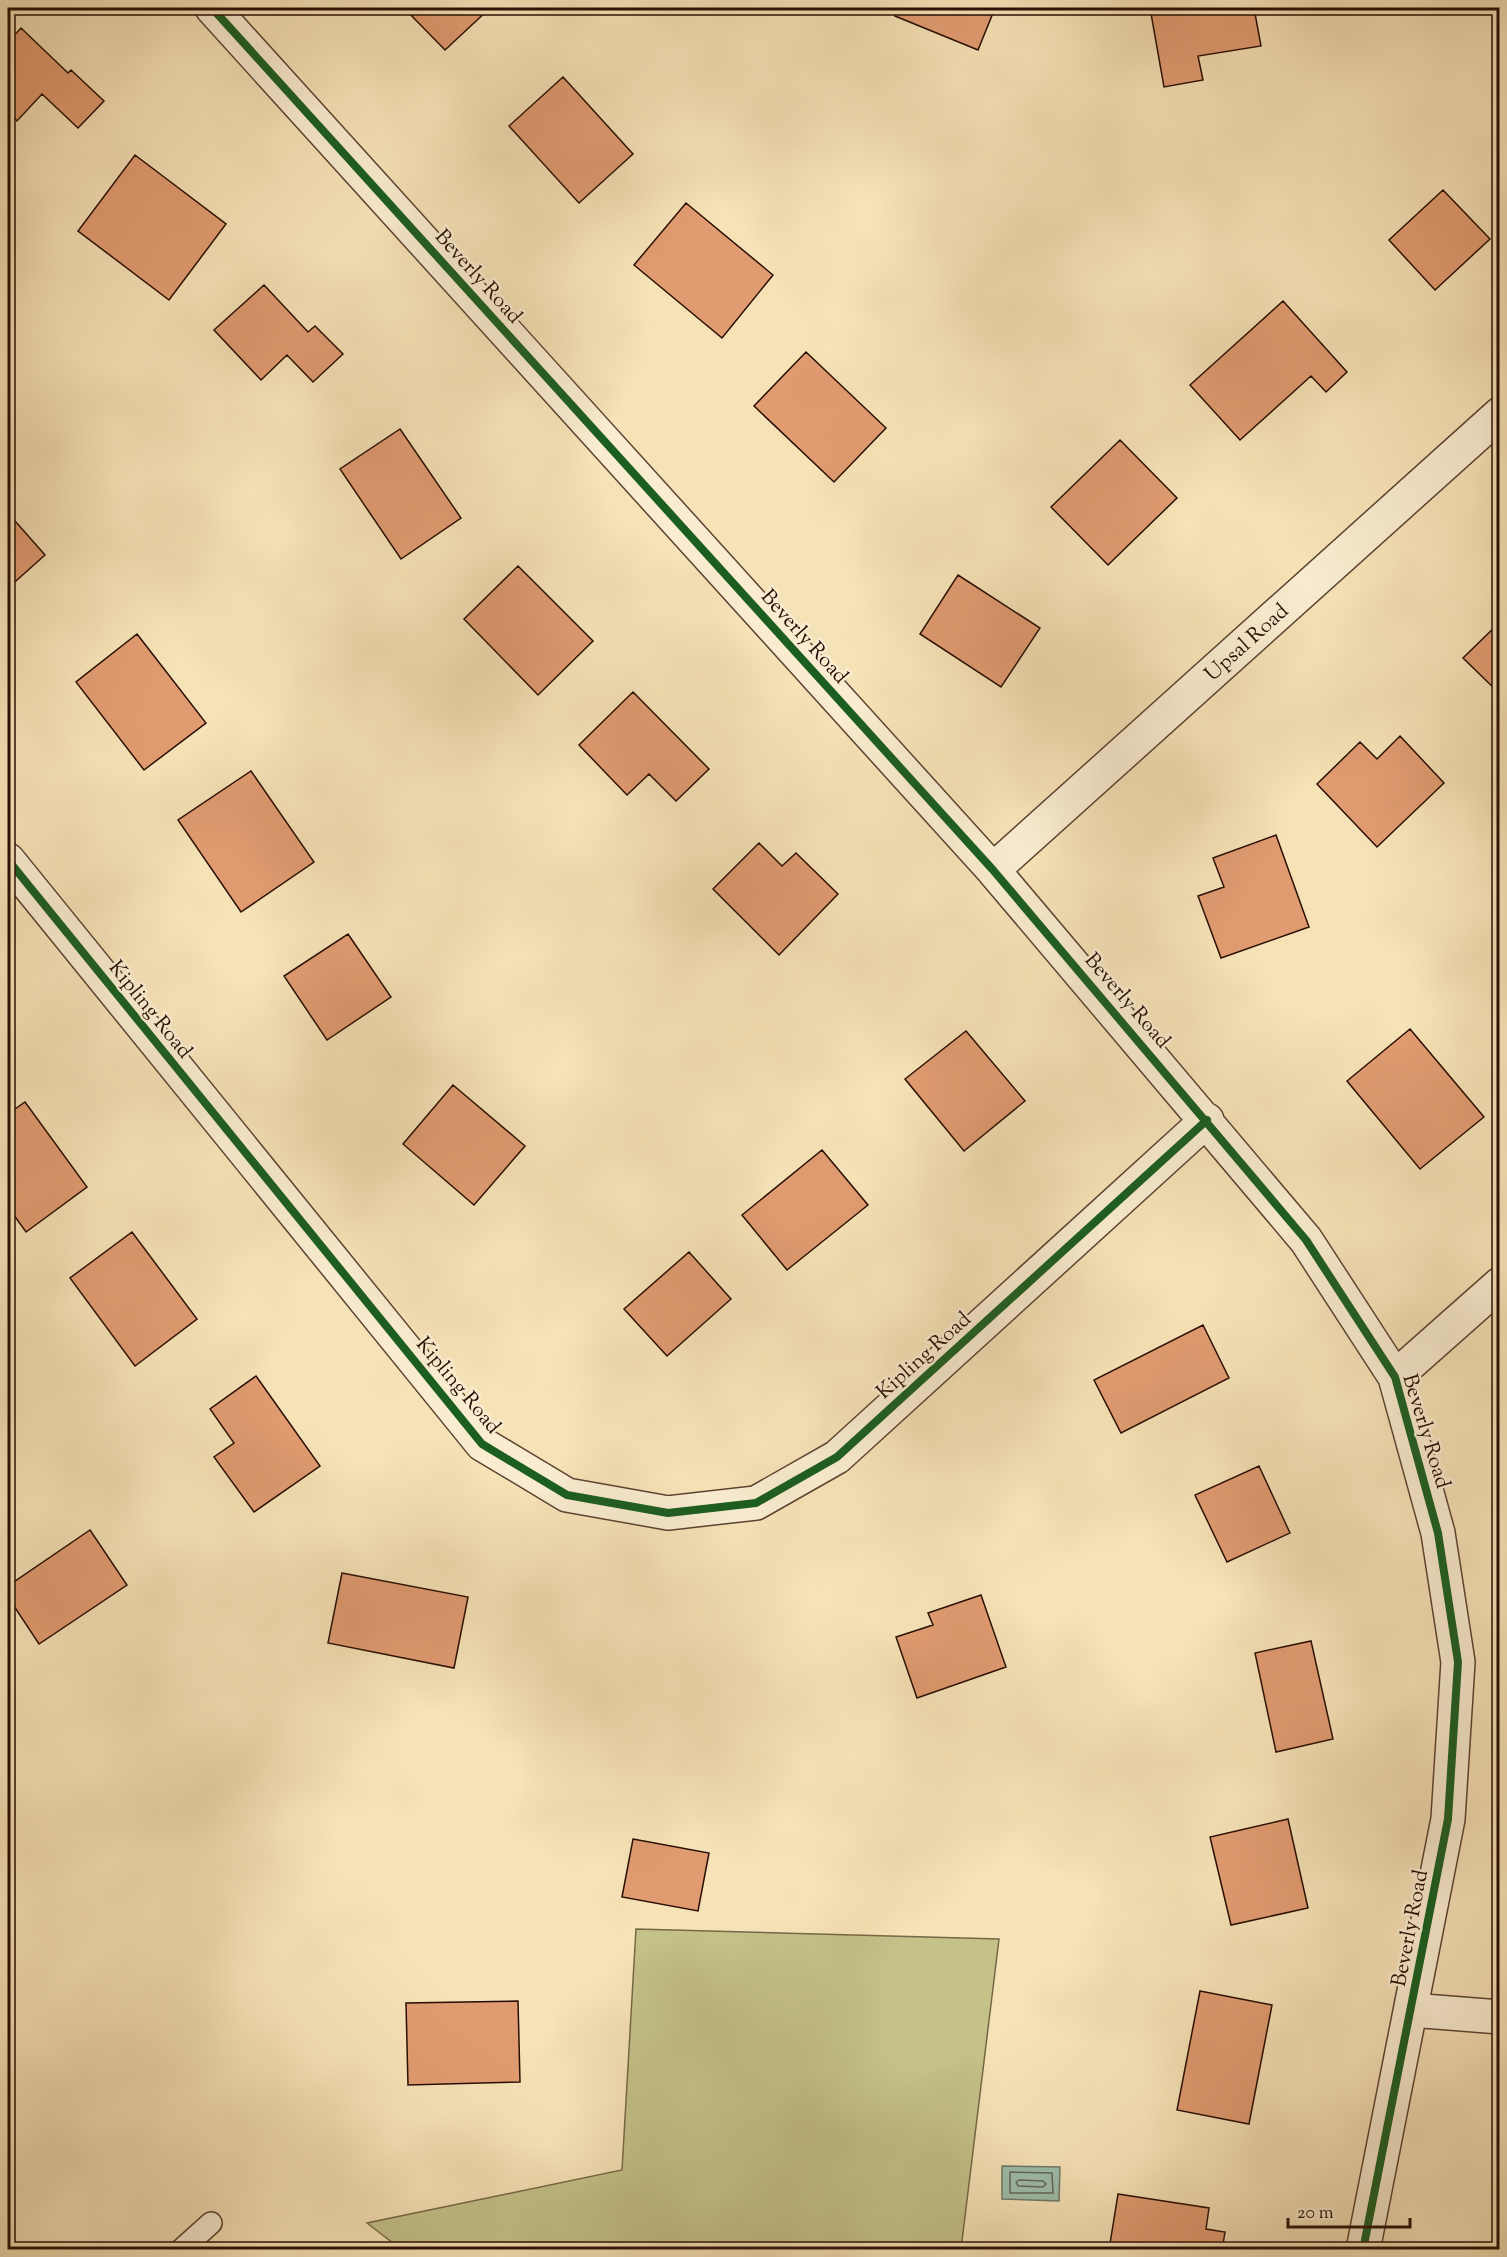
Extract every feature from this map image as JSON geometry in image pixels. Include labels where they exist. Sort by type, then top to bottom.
[{"type":"street","name":"Beverly Road","points":[[212,8],[993,870],[1207,1120],[1306,1240],[1395,1377],[1438,1533],[1458,1662],[1448,1819],[1363,2250]]},
{"type":"street","name":"Upsal Road","points":[[993,870],[1500,414]]},
{"type":"street","name":"Kipling Road","points":[[8,860],[482,1444],[567,1495],[668,1513],[756,1503],[837,1457],[1207,1120]]},
{"type":"street","points":[[1395,1377],[1500,1284]]},
{"type":"street","points":[[1412,2010],[1500,2017]]},
{"type":"lane","points":[[181,2250],[211,2223]]},
{"type":"shaded area","points":[[636,1929],[999,1939],[961,2249],[402,2250],[367,2223],[622,2170]]},
{"type":"water","points":[[1002,2166],[1060,2167],[1059,2201],[1002,2199]]},
{"type":"building","points":[[404,8],[490,8],[445,50]]},
{"type":"building","points":[[899,8],[995,8],[978,50],[895,16]]},
{"type":"building","points":[[1150,8],[1254,8],[1261,46],[1198,56],[1203,80],[1164,87]]},
{"type":"building","points":[[21,28],[68,73],[71,70],[104,101],[78,128],[42,94],[17,121],[8,111],[8,42]]},
{"type":"building","points":[[563,77],[633,154],[579,203],[509,126]]},
{"type":"building","points":[[135,155],[226,224],[169,300],[78,231]]},
{"type":"building","points":[[1443,190],[1490,239],[1435,290],[1389,240]]},
{"type":"building","points":[[686,203],[773,275],[722,338],[634,265]]},
{"type":"building","points":[[264,285],[308,332],[315,326],[343,354],[313,382],[287,355],[261,380],[214,330]]},
{"type":"building","points":[[1283,301],[1347,372],[1326,392],[1311,376],[1240,440],[1190,385]]},
{"type":"building","points":[[806,352],[886,428],[834,482],[754,406]]},
{"type":"building","points":[[400,429],[461,518],[401,559],[340,469]]},
{"type":"building","points":[[1120,440],[1177,498],[1108,565],[1051,507]]},
{"type":"building","points":[[8,513],[45,555],[8,588]]},
{"type":"building","points":[[518,566],[593,641],[538,695],[464,619]]},
{"type":"building","points":[[958,575],[1040,628],[1001,687],[920,634]]},
{"type":"building","points":[[1500,622],[1500,694],[1463,658]]},
{"type":"building","points":[[137,634],[206,723],[144,770],[76,682]]},
{"type":"building","points":[[633,692],[709,769],[676,801],[649,774],[627,795],[579,745]]},
{"type":"building","points":[[1400,736],[1444,783],[1377,847],[1317,784],[1360,742],[1377,759]]},
{"type":"building","points":[[251,771],[314,862],[241,912],[178,820]]},
{"type":"building","points":[[1276,835],[1309,927],[1221,958],[1198,896],[1224,887],[1213,858]]},
{"type":"building","points":[[759,843],[782,866],[796,853],[838,894],[779,955],[713,889]]},
{"type":"building","points":[[348,934],[391,997],[327,1040],[284,976]]},
{"type":"building","points":[[1410,1029],[1484,1117],[1420,1169],[1347,1081]]},
{"type":"building","points":[[966,1031],[1025,1101],[964,1151],[905,1079]]},
{"type":"building","points":[[453,1085],[525,1146],[474,1205],[403,1144]]},
{"type":"building","points":[[25,1102],[87,1187],[26,1232],[8,1207],[8,1114]]},
{"type":"building","points":[[822,1150],[868,1205],[787,1270],[742,1215]]},
{"type":"building","points":[[132,1232],[197,1319],[135,1366],[70,1278]]},
{"type":"building","points":[[689,1252],[731,1299],[667,1356],[624,1309]]},
{"type":"building","points":[[1203,1325],[1229,1378],[1121,1433],[1094,1380]]},
{"type":"building","points":[[256,1376],[320,1466],[254,1512],[214,1457],[234,1443],[210,1409]]},
{"type":"building","points":[[1259,1466],[1290,1533],[1227,1562],[1195,1495]]},
{"type":"building","points":[[90,1530],[127,1585],[39,1644],[8,1597],[8,1586]]},
{"type":"building","points":[[342,1573],[468,1597],[454,1668],[328,1643]]},
{"type":"building","points":[[981,1595],[1006,1667],[917,1698],[896,1637],[933,1625],[928,1613]]},
{"type":"building","points":[[1311,1641],[1333,1739],[1276,1752],[1255,1653]]},
{"type":"building","points":[[1288,1819],[1308,1908],[1231,1925],[1210,1837]]},
{"type":"building","points":[[633,1839],[709,1853],[698,1911],[622,1897]]},
{"type":"building","points":[[1200,1991],[1272,2005],[1249,2124],[1177,2110]]},
{"type":"building","points":[[518,2001],[520,2082],[408,2085],[406,2003]]},
{"type":"building","points":[[1118,2194],[1209,2208],[1206,2229],[1225,2232],[1222,2250],[1109,2250]]},
{"type":"cycle path","points":[[212,8],[993,870],[1306,1240],[1395,1377],[1438,1533],[1458,1662],[1448,1819],[1363,2250]]},
{"type":"cycle path","points":[[8,860],[482,1444],[567,1495],[668,1513],[756,1503],[837,1457],[1207,1120]]}]
